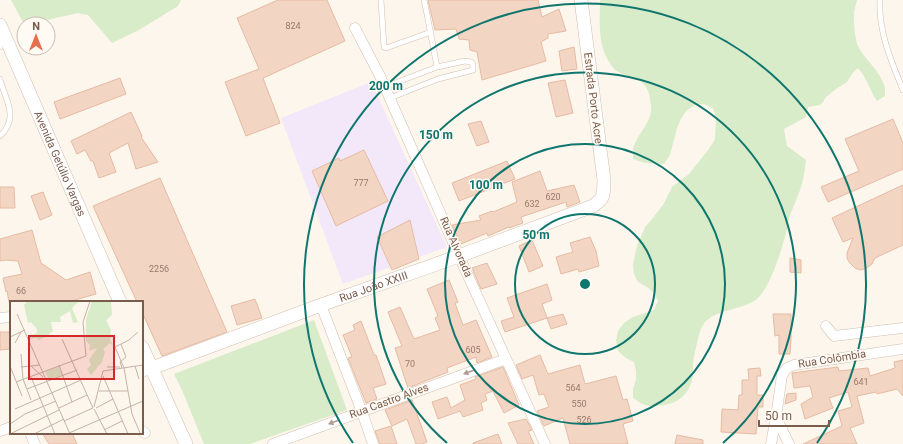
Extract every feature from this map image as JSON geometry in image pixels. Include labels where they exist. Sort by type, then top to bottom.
[{"type":"street","name":"Estrada Porto Acre","points":[[581,0],[604,180],[603,197]]},
{"type":"street","name":"Avenida Getúlio Vargas","points":[[2,28],[120,301]]},
{"type":"street","name":"Rua Alvorada","points":[[356,28],[385,86],[459,256],[545,444]]},
{"type":"street","name":"Rua João XXIII","points":[[147,370],[593,206],[603,197]]},
{"type":"street","points":[[321,305],[373,444]]},
{"type":"street","points":[[0,318],[10,317]]},
{"type":"street","points":[[826,326],[834,336],[903,328]]},
{"type":"street","name":"Rua Colômbia","points":[[770,444],[776,417],[782,376],[787,368],[794,365],[903,349]]},
{"type":"street","points":[[143,352],[147,370],[186,444]]},
{"type":"street","name":"Rua Castro Alves","points":[[273,444],[506,359]]},
{"type":"street","points":[[776,417],[789,444]]},
{"type":"street","points":[[0,431],[10,427]]},
{"type":"street","points":[[30,434],[35,444]]},
{"type":"lane","points":[[381,0],[384,47],[386,48],[431,32]]},
{"type":"lane","points":[[424,0],[437,67]]},
{"type":"lane","points":[[880,0],[881,22],[890,59],[903,90]]},
{"type":"lane","points":[[0,47],[2,28]]},
{"type":"lane","points":[[385,86],[437,67],[465,61],[470,62],[473,65],[473,70],[438,79],[390,98]]},
{"type":"lane","points":[[0,79],[10,109],[10,122],[0,136]]},
{"type":"shaded area","points":[[371,82],[447,247],[343,284],[281,118]]},
{"type":"green space","points":[[11,0],[181,0],[178,6],[139,30],[112,43],[88,15],[78,13],[56,18],[56,16],[20,16]]},
{"type":"green space","points":[[600,0],[857,0],[854,12],[854,23],[857,44],[881,78],[885,87],[885,96],[877,101],[864,76],[858,68],[847,82],[826,97],[820,105],[808,107],[806,117],[784,129],[787,146],[806,160],[802,184],[790,215],[787,231],[775,268],[767,286],[757,299],[751,303],[714,316],[703,325],[695,351],[693,375],[690,386],[680,399],[664,405],[648,406],[633,398],[633,389],[636,380],[634,362],[626,358],[618,351],[616,340],[618,331],[624,323],[633,317],[654,310],[658,301],[654,293],[638,282],[634,274],[633,265],[637,246],[645,227],[663,205],[672,187],[689,174],[709,149],[715,139],[716,118],[713,108],[704,104],[695,105],[686,111],[681,119],[670,155],[664,164],[645,163],[633,159],[633,149],[635,143],[650,117],[651,105],[649,94],[646,86],[641,81],[622,74],[616,70],[611,65],[603,50],[600,34]]},
{"type":"green space","points":[[314,320],[347,410],[250,444],[204,444],[174,374]]},
{"type":"building","points":[[278,0],[327,0],[345,41],[263,78],[280,123],[246,136],[225,82],[259,69],[237,18]]},
{"type":"building","points":[[428,0],[538,0],[542,17],[559,9],[566,31],[548,34],[548,38],[541,42],[546,61],[482,80],[477,52],[470,50],[469,40],[459,39],[456,29],[435,30]]},
{"type":"building","points":[[574,47],[577,69],[562,71],[559,51]]},
{"type":"building","points":[[120,78],[126,94],[60,119],[54,102]]},
{"type":"building","points":[[565,80],[573,113],[556,117],[548,83]]},
{"type":"building","points":[[131,112],[142,136],[141,137],[158,162],[136,169],[128,143],[109,153],[116,172],[99,178],[93,161],[91,161],[85,150],[77,154],[71,141]]},
{"type":"building","points":[[893,119],[903,143],[903,169],[828,202],[821,187],[859,171],[845,139]]},
{"type":"building","points":[[481,121],[489,142],[477,146],[468,124]]},
{"type":"building","points":[[364,150],[388,201],[336,226],[312,171],[339,158],[340,161]]},
{"type":"building","points":[[507,161],[515,179],[459,201],[452,183]]},
{"type":"building","points":[[540,171],[547,191],[574,185],[580,202],[567,207],[566,202],[521,217],[523,223],[488,236],[487,233],[461,244],[452,225],[481,220],[479,216],[517,202],[512,182]]},
{"type":"building","points":[[160,178],[227,332],[162,356],[143,314],[143,301],[137,301],[93,206]]},
{"type":"building","points":[[903,185],[903,245],[875,258],[872,264],[864,269],[860,270],[855,268],[847,258],[847,253],[853,238],[843,242],[832,218]]},
{"type":"building","points":[[0,187],[14,187],[15,208],[0,208]]},
{"type":"building","points":[[43,192],[52,215],[40,220],[31,196]]},
{"type":"building","points":[[410,220],[419,259],[392,270],[377,237]]},
{"type":"building","points":[[32,230],[41,263],[66,280],[90,272],[96,294],[72,301],[9,302],[3,278],[22,274],[18,261],[0,261],[0,239]]},
{"type":"building","points":[[590,237],[596,251],[599,266],[579,272],[578,269],[561,274],[556,257],[573,252],[570,243]]},
{"type":"building","points":[[532,240],[543,266],[529,272],[519,246]]},
{"type":"building","points":[[790,258],[801,260],[801,273],[790,272]]},
{"type":"building","points":[[487,263],[497,284],[481,289],[472,268]]},
{"type":"building","points":[[449,280],[458,302],[455,303],[463,325],[476,320],[492,357],[477,363],[476,357],[447,368],[448,372],[408,388],[395,348],[402,346],[388,312],[400,307],[414,339],[440,330],[435,318],[438,316],[427,289]]},
{"type":"building","points":[[547,284],[552,300],[542,304],[547,318],[505,332],[501,321],[514,317],[507,298]]},
{"type":"building","points":[[255,299],[262,318],[237,325],[231,306]]},
{"type":"building","points":[[563,314],[567,324],[551,329],[547,318]]},
{"type":"building","points":[[773,314],[791,314],[790,354],[779,354],[779,335],[775,336]]},
{"type":"building","points":[[361,321],[374,355],[376,355],[386,384],[373,388],[377,399],[366,403],[348,358],[352,357],[343,335],[355,330],[353,325]]},
{"type":"building","points":[[0,332],[10,332],[10,349],[0,350]]},
{"type":"building","points":[[540,355],[548,374],[580,365],[585,384],[616,376],[623,400],[627,399],[633,421],[623,424],[628,444],[570,444],[563,418],[544,426],[537,411],[549,407],[544,394],[539,395],[533,375],[522,379],[516,365]]},
{"type":"building","points":[[903,360],[903,396],[897,389],[877,394],[876,392],[857,396],[864,423],[850,428],[857,444],[803,444],[842,426],[838,411],[852,407],[848,392],[829,398],[833,408],[805,419],[801,404],[813,397],[810,386],[794,388],[792,373],[838,367],[839,371],[868,368],[870,376],[895,368],[894,362]]},
{"type":"building","points":[[503,367],[519,405],[504,413],[493,391],[485,394],[487,400],[481,403],[483,410],[463,417],[460,411],[438,419],[432,402],[447,397],[451,408],[465,400],[460,385],[476,379],[475,377]]},
{"type":"building","points":[[760,368],[761,376],[757,376],[757,395],[763,395],[763,407],[758,407],[756,434],[721,432],[722,409],[738,410],[739,395],[742,395],[742,380],[749,380],[748,369]]},
{"type":"building","points":[[796,393],[796,400],[785,404],[787,394]]},
{"type":"building","points":[[412,400],[427,442],[422,444],[416,444],[407,419],[392,426],[385,410]]},
{"type":"building","points":[[526,419],[532,430],[528,431],[534,444],[518,444],[508,423]]},
{"type":"building","points":[[391,426],[397,444],[380,444],[375,431]]},
{"type":"building","points":[[43,434],[72,434],[77,444],[49,444]]},
{"type":"building","points":[[498,434],[502,444],[473,444],[473,443]]},
{"type":"building","points":[[677,435],[703,440],[703,444],[675,444]]}]
